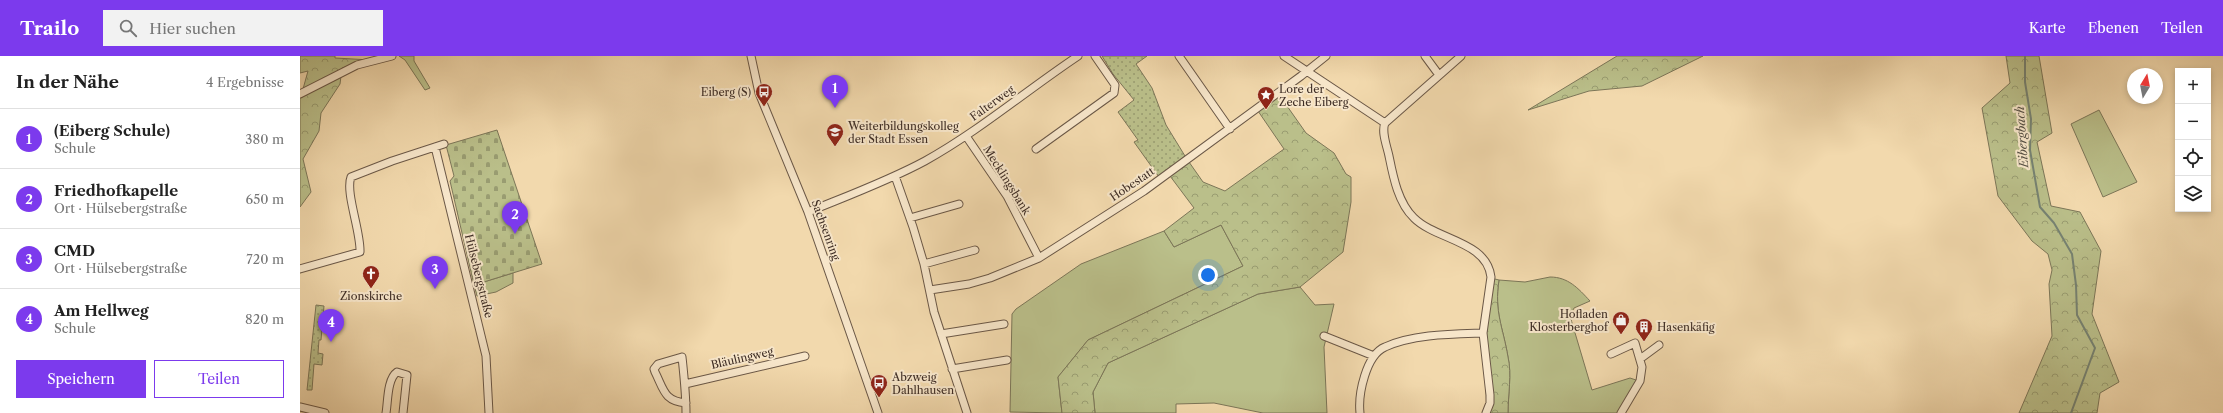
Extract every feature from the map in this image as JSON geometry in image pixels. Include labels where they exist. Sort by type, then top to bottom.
[{"type":"street","points":[[300,94],[357,65],[392,56]]},
{"type":"street","name":"Sachsenring","points":[[751,56],[764,107],[808,212],[878,413]]},
{"type":"street","name":"Falterweg","points":[[808,212],[895,176],[966,136],[1078,56]]},
{"type":"street","points":[[1036,149],[1114,93],[1115,85],[1095,56]]},
{"type":"street","points":[[1179,56],[1230,128]]},
{"type":"street","points":[[1284,56],[1385,123]]},
{"type":"street","name":"Hobestatt","points":[[930,290],[983,280],[1010,271],[1039,258],[1144,191],[1326,56]]},
{"type":"street","points":[[1425,56],[1439,75]]},
{"type":"street","points":[[1461,56],[1385,123],[1384,131],[1392,171],[1406,207],[1414,218],[1424,226],[1465,245],[1484,258],[1490,268],[1483,333],[1490,395],[1490,403],[1486,413]]},
{"type":"street","name":"Mecklingsbank","points":[[966,136],[1007,196],[1039,258]]},
{"type":"street","points":[[300,269],[360,252],[361,242],[350,187],[351,177],[444,144]]},
{"type":"street","name":"Hülsebergstraße","points":[[435,147],[486,356],[489,413]]},
{"type":"street","points":[[895,176],[924,264],[934,312],[967,413]]},
{"type":"street","points":[[910,218],[959,204]]},
{"type":"street","points":[[924,264],[975,250]]},
{"type":"street","points":[[941,334],[1004,324]]},
{"type":"street","points":[[1360,413],[1359,395],[1363,381],[1374,356],[1385,347],[1421,338],[1483,333]]},
{"type":"street","points":[[1324,336],[1374,356]]},
{"type":"street","points":[[1611,354],[1635,343],[1642,366],[1640,381],[1621,413]]},
{"type":"street","points":[[1640,359],[1659,344]]},
{"type":"street","name":"Bläulingweg","points":[[685,384],[805,356]]},
{"type":"street","points":[[686,403],[675,402],[669,398],[655,372],[655,366],[682,357],[685,384],[686,403],[686,413]]},
{"type":"street","points":[[952,369],[1007,360]]},
{"type":"street","points":[[386,413],[391,382],[393,375],[397,372],[407,375],[402,413]]},
{"type":"street","points":[[300,407],[325,413]]},
{"type":"green space","points":[[300,56],[335,56],[335,58],[371,60],[342,68],[340,84],[321,113],[319,131],[303,159],[311,192],[300,207],[300,90],[303,89],[308,71],[300,73]]},
{"type":"green space","points":[[399,56],[414,56],[414,61],[430,88],[425,90],[405,60]]},
{"type":"green space","points":[[1102,56],[1147,56],[1136,64],[1152,88],[1166,125],[1185,156],[1159,177],[1134,142],[1138,140],[1118,112],[1134,100],[1113,74]]},
{"type":"green space","points":[[1617,56],[1703,56],[1642,86],[1589,91],[1528,110]]},
{"type":"green space","points":[[2006,56],[2039,56],[2052,133],[2037,142],[2051,206],[2080,212],[2101,251],[2092,314],[2119,382],[2100,393],[2097,413],[2019,413],[2052,336],[2049,284],[2052,270],[2048,254],[2032,241],[1998,196],[1982,108],[2010,83]]},
{"type":"green space","points":[[1280,96],[1306,133],[1334,153],[1346,174],[1351,177],[1351,202],[1343,252],[1300,287],[1258,294],[1108,363],[1093,392],[1095,413],[1062,413],[1058,377],[1088,340],[1243,266],[1221,225],[1174,247],[1164,231],[1194,208],[1170,176],[1189,162],[1203,182],[1225,191],[1284,149],[1258,111]]},
{"type":"green space","points":[[2099,110],[2137,182],[2103,197],[2071,124]]},
{"type":"green space","points":[[497,130],[542,264],[474,285],[450,181],[454,176],[446,145]]},
{"type":"green space","points":[[1221,225],[1243,266],[1088,340],[1058,377],[1062,413],[1010,412],[1012,314],[1016,309],[1081,264],[1164,231],[1174,247]]},
{"type":"green space","points":[[513,273],[513,283],[496,292],[477,296],[474,285]]},
{"type":"green space","points":[[1556,277],[1572,284],[1590,301],[1574,308],[1570,316],[1592,390],[1630,378],[1639,381],[1620,413],[1508,413],[1510,370],[1498,311],[1499,280],[1525,282]]},
{"type":"green space","points":[[1491,278],[1499,280],[1498,311],[1510,370],[1508,413],[1487,413],[1484,332]]},
{"type":"green space","points":[[1300,287],[1315,305],[1334,304],[1324,347],[1327,413],[1263,413],[1214,403],[1176,404],[1176,413],[1095,413],[1093,392],[1108,363],[1258,294]]},
{"type":"green space","points":[[316,305],[324,306],[321,340],[319,340],[318,353],[323,354],[322,365],[314,364],[312,390],[307,390]]},
{"type":"waterway","name":"Eibergbach","points":[[2025,56],[2025,82],[2031,119],[2030,150],[2040,207],[2054,223],[2072,254],[2076,285],[2077,315],[2095,348],[2071,413]]},
{"type":"place","name":"Eiberg (S)","points":[[764,107]]},
{"type":"place","name":"(Eiberg Schule)","points":[[835,108]]},
{"type":"place","name":"Lore der Zeche Eiberg","points":[[1266,110]]},
{"type":"place","name":"Weiterbildungskolleg der Stadt Essen","points":[[835,147]]},
{"type":"place","name":"Friedhofkapelle","points":[[515,234]]},
{"type":"place","name":"Zionskirche","points":[[371,289]]},
{"type":"place","name":"CMD","points":[[435,289]]},
{"type":"place","name":"Hofladen Klosterberghof","points":[[1621,335]]},
{"type":"place","name":"Am Hellweg","points":[[331,342]]},
{"type":"place","name":"Hasenkäfig","points":[[1644,342]]},
{"type":"place","name":"Abzweig Dahlhausen","points":[[879,398]]}]
